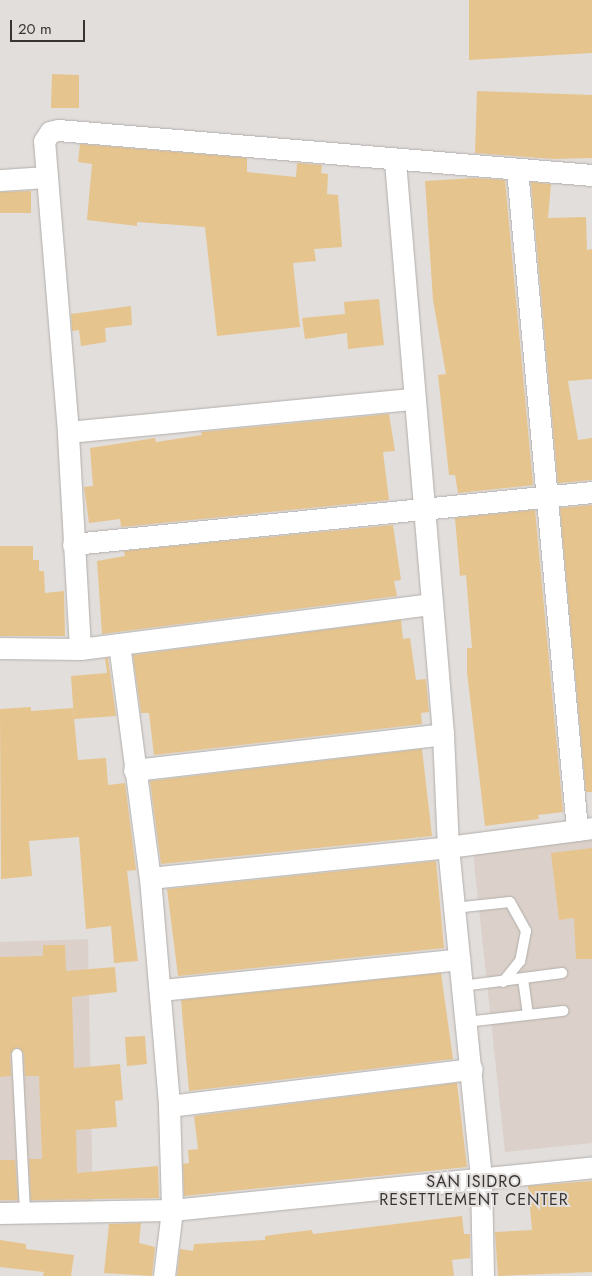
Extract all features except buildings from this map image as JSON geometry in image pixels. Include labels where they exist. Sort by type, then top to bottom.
[{"type":"street","points":[[80,649],[68,432],[44,141],[50,132],[58,130],[395,161],[592,175]]},
{"type":"street","points":[[395,161],[422,510],[443,734],[448,847],[472,1069],[481,1180],[482,1276]]},
{"type":"street","points":[[150,878],[448,847],[585,829],[546,495],[517,169]]},
{"type":"street","points":[[0,180],[47,177]]},
{"type":"street","points":[[68,432],[413,399]]},
{"type":"street","points":[[73,544],[422,510],[546,495],[592,492]]},
{"type":"street","points":[[0,648],[80,649],[430,604]]},
{"type":"street","points":[[119,644],[134,770],[150,878],[161,990],[169,1106],[172,1210],[164,1276]]},
{"type":"street","points":[[134,770],[443,734]]},
{"type":"street","points":[[161,990],[459,959]]},
{"type":"street","points":[[169,1106],[472,1069]]},
{"type":"street","points":[[0,1213],[172,1210],[481,1180],[592,1166]]},
{"type":"lane","points":[[454,908],[510,902],[526,931],[520,961],[503,982]]},
{"type":"lane","points":[[462,986],[562,973]]},
{"type":"lane","points":[[523,979],[528,1014]]},
{"type":"lane","points":[[466,1022],[563,1011]]},
{"type":"lane","points":[[17,1054],[25,1212]]},
{"type":"shaded area","points":[[592,839],[592,1143],[505,1152],[473,853]]},
{"type":"shaded area","points":[[88,939],[93,1209],[0,1211],[0,942]]},
{"type":"district","name":"SAN ISIDRO RESETTLEMENT CENTER","points":[[474,1191]]}]
